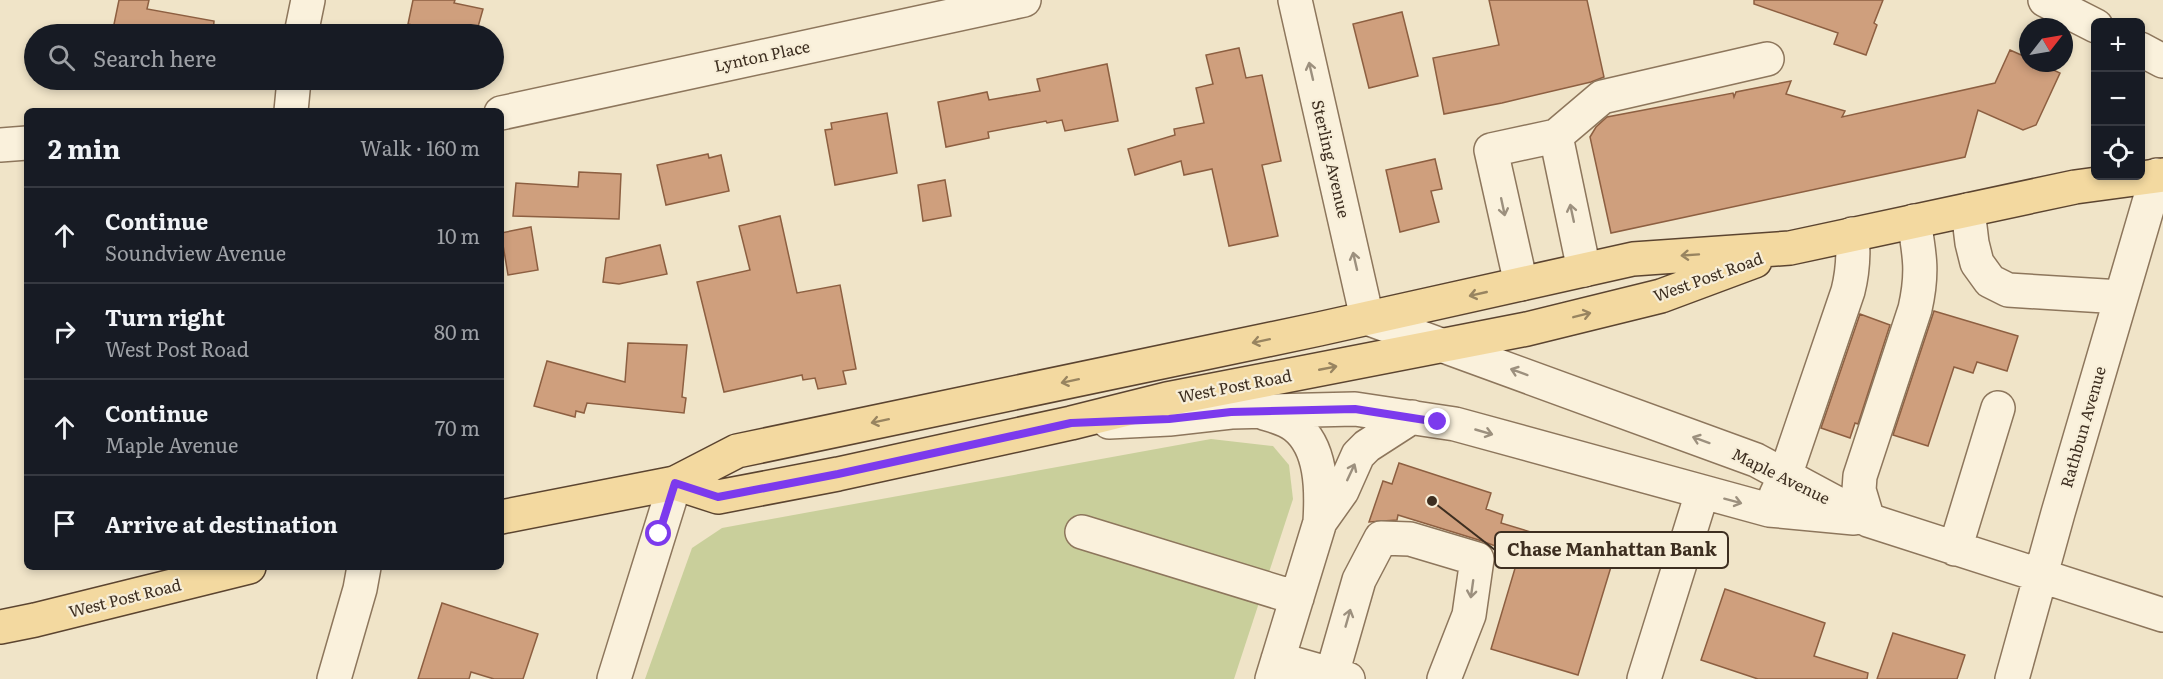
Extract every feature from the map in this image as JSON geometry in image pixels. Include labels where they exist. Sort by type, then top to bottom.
[{"type":"main road","name":"West Post Road","points":[[675,483],[718,497],[838,474],[1071,423],[1167,399],[1527,329],[1661,296],[1790,248],[2075,187],[2160,175]]},
{"type":"main road","name":"West Post Road","points":[[504,516],[675,483],[737,451],[1368,318],[1633,259],[1790,248]]},
{"type":"main road","name":"West Post Road","points":[[0,627],[237,570]]},
{"type":"street","points":[[304,24],[308,0]]},
{"type":"street","name":"Lynton Place","points":[[504,112],[1024,0]]},
{"type":"street","name":"Sterling Avenue","points":[[1295,0],[1368,318]]},
{"type":"street","points":[[2045,0],[2091,23]]},
{"type":"street","points":[[2145,52],[2163,61]]},
{"type":"street","points":[[1521,284],[1491,150],[1556,136],[1602,97],[1767,59]]},
{"type":"street","points":[[291,108],[293,90]]},
{"type":"street","points":[[1556,136],[1584,270]]},
{"type":"street","points":[[0,145],[24,143]]},
{"type":"street","name":"Rathbun Avenue","points":[[2012,679],[2121,297],[2160,175]]},
{"type":"street","points":[[1968,210],[1977,263],[1990,281],[2008,290],[2121,297]]},
{"type":"street","points":[[1071,423],[1169,419],[1231,412],[1355,409],[1455,424],[1769,510],[1868,520],[1859,490],[1860,476],[1920,288],[1921,263],[1914,221]]},
{"type":"street","points":[[1769,510],[1785,476],[1848,291],[1853,266],[1852,234]]},
{"type":"street","name":"Maple Avenue","points":[[1368,318],[1756,460],[1868,520],[2163,615]]},
{"type":"street","points":[[1954,549],[1998,408]]},
{"type":"street","points":[[1262,412],[1296,426],[1305,437],[1313,452],[1322,492],[1320,522],[1275,669],[1340,677],[1359,580],[1381,538],[1410,538],[1477,559],[1469,615],[1444,679]]},
{"type":"street","points":[[1320,522],[1342,491],[1359,455],[1367,446],[1412,417]]},
{"type":"street","points":[[614,679],[675,483]]},
{"type":"street","points":[[1644,679],[1702,493]]},
{"type":"street","points":[[1082,531],[1297,598]]},
{"type":"street","points":[[334,679],[360,590],[363,570]]},
{"type":"green space","points":[[1211,439],[1273,446],[1289,465],[1293,499],[1234,679],[645,679],[692,548],[722,528]]},
{"type":"building","points":[[119,0],[149,0],[147,9],[214,21],[214,24],[114,24]]},
{"type":"building","points":[[413,0],[455,0],[454,3],[483,9],[479,24],[408,24]]},
{"type":"building","points":[[1489,0],[1587,0],[1604,77],[1502,103],[1444,114],[1433,58],[1499,45]]},
{"type":"building","points":[[1754,0],[1883,0],[1874,23],[1877,25],[1866,55],[1834,44],[1838,33],[1754,4]]},
{"type":"building","points":[[1402,12],[1418,76],[1369,88],[1353,24]]},
{"type":"building","points":[[1239,48],[1246,78],[1262,75],[1281,161],[1262,165],[1278,236],[1229,246],[1212,169],[1184,175],[1181,161],[1135,175],[1128,149],[1175,135],[1174,129],[1204,123],[1196,88],[1213,84],[1206,55]]},
{"type":"building","points":[[2010,50],[2019,54],[2019,72],[2060,73],[2036,125],[2023,130],[1978,110],[1965,157],[1611,233],[1590,137],[1596,127],[1607,117],[1733,93],[1734,97],[1736,92],[1791,81],[1786,94],[1845,111],[1842,117],[1995,83]]},
{"type":"building","points":[[1107,64],[1118,121],[1065,131],[1062,120],[1047,123],[1046,121],[988,132],[989,138],[946,147],[938,102],[987,92],[989,100],[1040,91],[1037,79]]},
{"type":"building","points":[[887,113],[897,173],[835,185],[825,130],[832,129],[831,123]]},
{"type":"building","points":[[708,154],[709,158],[721,155],[729,191],[666,205],[657,165]]},
{"type":"building","points":[[1435,159],[1442,189],[1431,191],[1439,222],[1400,232],[1386,170]]},
{"type":"building","points":[[579,172],[621,174],[619,219],[513,216],[516,183],[578,187]]},
{"type":"building","points":[[945,180],[951,216],[923,221],[918,185]]},
{"type":"building","points":[[780,216],[797,293],[840,285],[856,369],[843,371],[846,384],[818,389],[815,378],[803,380],[802,375],[724,392],[697,282],[750,270],[739,226]]},
{"type":"building","points":[[531,227],[538,270],[508,275],[504,232]]},
{"type":"building","points":[[660,245],[667,274],[619,284],[603,282],[606,258]]},
{"type":"building","points":[[1934,311],[2018,336],[2007,371],[1977,362],[1973,373],[1954,367],[1928,446],[1893,435]]},
{"type":"building","points":[[1860,314],[1890,325],[1858,424],[1855,423],[1850,438],[1821,428]]},
{"type":"building","points":[[628,343],[687,345],[682,397],[686,398],[684,413],[587,403],[584,413],[576,411],[575,417],[534,406],[547,361],[625,382]]},
{"type":"building","points":[[1399,463],[1491,493],[1486,509],[1503,515],[1501,523],[1614,557],[1578,675],[1491,649],[1519,555],[1398,515],[1397,520],[1369,522],[1383,481],[1392,484]]},
{"type":"building","points":[[1725,589],[1825,623],[1814,656],[1868,673],[1867,679],[1758,679],[1701,660]]},
{"type":"building","points":[[442,603],[538,634],[523,679],[494,679],[471,672],[469,679],[418,679]]},
{"type":"building","points":[[1893,633],[1965,655],[1957,679],[1877,679]]},
{"type":"place","name":"Chase Manhattan Bank","points":[[1432,501]]},
{"type":"route","points":[[659,534],[675,483],[718,497],[838,474],[1071,423],[1169,419],[1231,412],[1355,409],[1438,422]]}]
